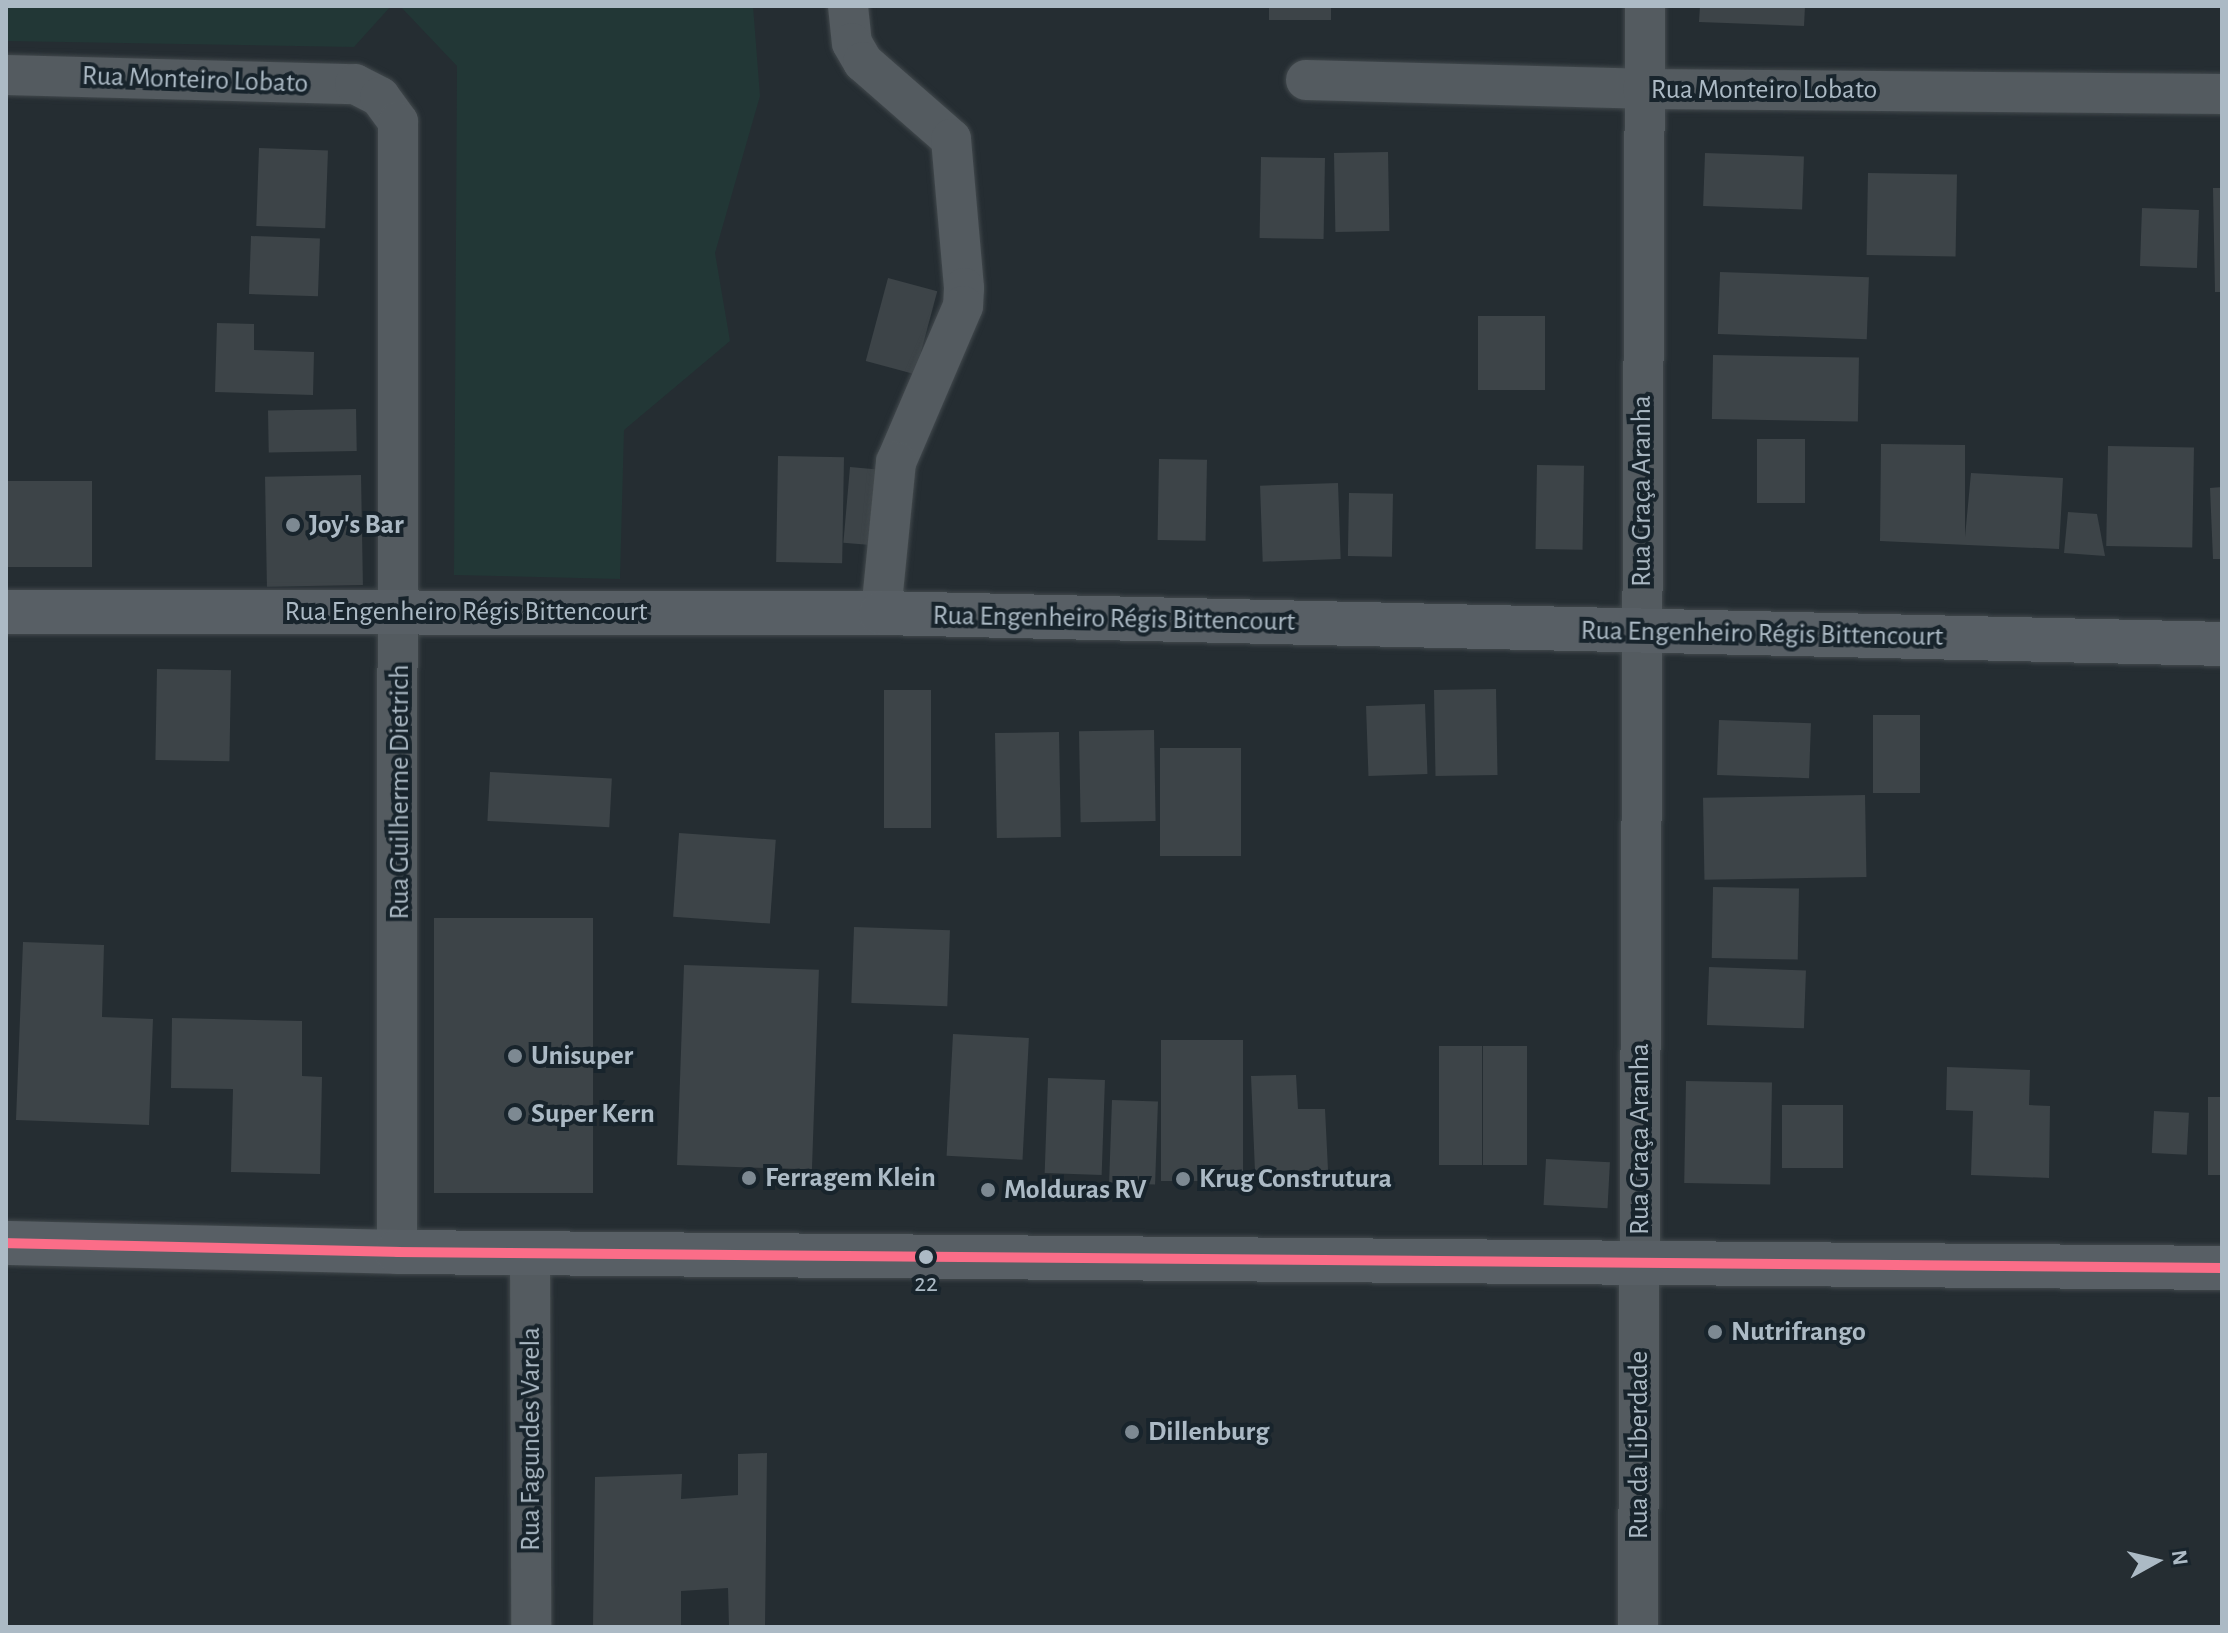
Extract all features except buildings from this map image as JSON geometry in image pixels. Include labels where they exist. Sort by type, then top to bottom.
[{"type":"street","points":[[848,6],[852,43],[863,62],[951,139],[964,288],[963,306],[896,462],[881,613]]},
{"type":"street","name":"Rua Graça Aranha","points":[[1640,1263],[1645,6]]},
{"type":"street","name":"Rua Monteiro Lobato","points":[[6,75],[355,84],[380,97]]},
{"type":"street","name":"Rua Monteiro Lobato","points":[[1306,80],[1643,89],[2222,94]]},
{"type":"street","name":"Rua Guilherme Dietrich","points":[[380,97],[398,122],[401,612],[397,1252]]},
{"type":"street","name":"Rua Engenheiro Régis Bittencourt","points":[[6,612],[881,613],[2222,644]]},
{"type":"street","points":[[6,1243],[397,1252],[2222,1268]]},
{"type":"street","name":"Rua Fagundes Varela","points":[[530,1252],[531,1627]]},
{"type":"street","name":"Rua da Liberdade","points":[[1638,1627],[1640,1263]]},
{"type":"green space","points":[[6,6],[391,6],[354,47],[6,41]]},
{"type":"green space","points":[[400,6],[753,6],[760,96],[715,253],[730,341],[624,430],[620,579],[454,575],[457,66]]},
{"type":"transit line","points":[[6,1243],[397,1252],[2222,1268]]},
{"type":"place","name":"Joy's Bar","points":[[293,525]]},
{"type":"place","name":"Unisuper","points":[[515,1056]]},
{"type":"place","name":"Super Kern","points":[[515,1114]]},
{"type":"place","name":"Ferragem Klein","points":[[749,1178]]},
{"type":"place","name":"Krug Construtura","points":[[1183,1179]]},
{"type":"place","name":"Molduras RV","points":[[988,1190]]},
{"type":"place","name":"22","points":[[926,1257]]},
{"type":"place","name":"Nutrifrango","points":[[1715,1332]]},
{"type":"place","name":"Dillenburg","points":[[1132,1432]]}]
